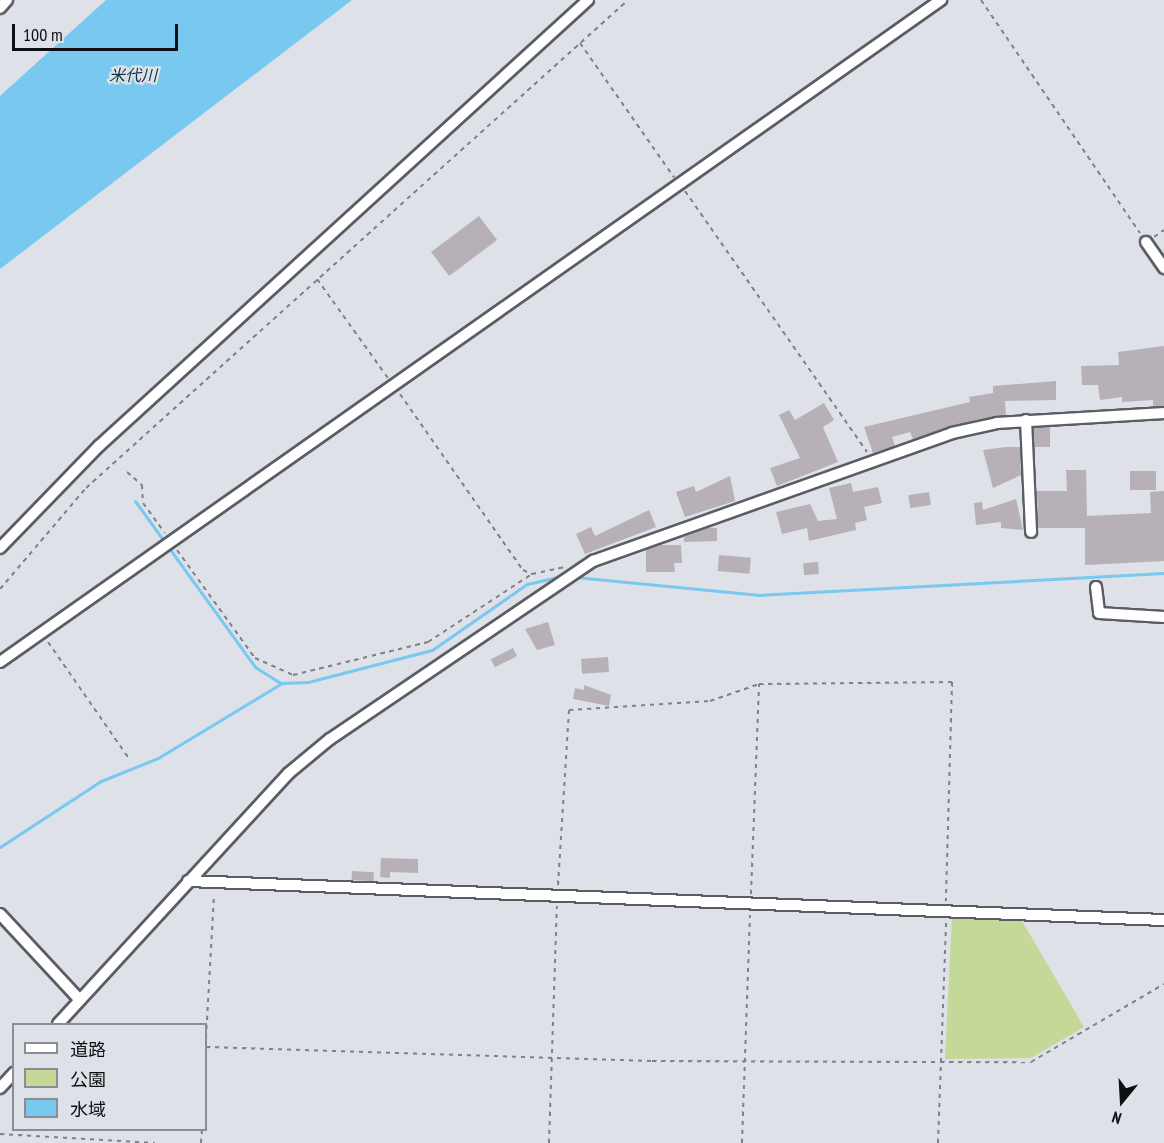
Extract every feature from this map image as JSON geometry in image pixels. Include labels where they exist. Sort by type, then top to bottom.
[{"type":"street","points":[[0,8],[7,0]]},
{"type":"street","points":[[0,548],[99,446],[588,0]]},
{"type":"street","points":[[0,662],[395,387],[941,0]]},
{"type":"street","points":[[1146,242],[1164,268]]},
{"type":"street","points":[[59,1023],[288,773],[330,738],[612,552],[874,462],[952,432],[1026,420],[1164,413]]},
{"type":"street","points":[[1026,420],[1031,532]]},
{"type":"street","points":[[1096,587],[1099,613],[1164,617]]},
{"type":"street","points":[[188,881],[558,897],[946,909],[1164,920]]},
{"type":"street","points":[[0,914],[79,999]]},
{"type":"street","points":[[0,1088],[12,1075]]},
{"type":"path","points":[[0,589],[86,488],[628,0]]},
{"type":"path","points":[[981,0],[1146,242]]},
{"type":"path","points":[[580,43],[874,462]]},
{"type":"path","points":[[317,279],[523,570],[532,574],[580,571]]},
{"type":"path","points":[[128,472],[142,485],[143,504],[255,658],[270,669],[293,675],[428,642],[532,574]]},
{"type":"path","points":[[41,633],[128,757]]},
{"type":"path","points":[[549,1143],[558,897],[569,710],[710,701],[759,684],[952,682],[938,1143]]},
{"type":"path","points":[[207,1023],[214,883]]},
{"type":"path","points":[[207,1047],[552,1060],[941,1064],[1031,1062],[1164,984]]},
{"type":"path","points":[[0,1134],[155,1143]]},
{"type":"green space","points":[[952,917],[1022,921],[1084,1027],[1031,1058],[945,1059]]},
{"type":"water","name":"米代川","points":[[106,0],[352,0],[0,269],[0,96]]},
{"type":"building","points":[[479,216],[497,240],[449,276],[431,252]]},
{"type":"building","points":[[1164,346],[1164,406],[1153,406],[1153,400],[1122,402],[1122,397],[1100,400],[1098,385],[1082,385],[1081,366],[1119,365],[1118,352]]},
{"type":"building","points":[[1056,381],[1056,400],[1005,401],[1006,415],[913,439],[910,432],[892,437],[895,446],[873,453],[864,427],[970,402],[969,397],[993,393],[993,386]]},
{"type":"building","points":[[824,403],[834,420],[823,427],[838,462],[777,486],[770,468],[800,458],[779,415],[789,410],[795,420]]},
{"type":"building","points":[[1034,427],[1050,427],[1050,447],[1034,447]]},
{"type":"building","points":[[1020,447],[1021,475],[993,488],[983,450]]},
{"type":"building","points":[[1066,470],[1086,470],[1087,516],[1151,513],[1150,492],[1164,491],[1164,561],[1085,565],[1085,528],[1038,528],[1037,491],[1067,491]]},
{"type":"building","points":[[1130,471],[1156,471],[1156,490],[1130,490]]},
{"type":"building","points":[[730,476],[735,501],[685,517],[676,492],[694,486],[696,492]]},
{"type":"building","points":[[851,483],[853,492],[878,487],[882,503],[864,507],[867,520],[855,523],[856,530],[809,541],[807,528],[782,534],[776,512],[810,504],[818,521],[837,519],[829,488]]},
{"type":"building","points":[[929,492],[931,505],[910,508],[908,495]]},
{"type":"building","points":[[1016,499],[1023,530],[1001,528],[1001,522],[976,525],[974,503],[982,502],[983,510]]},
{"type":"building","points":[[649,510],[656,527],[585,554],[576,534],[591,527],[595,536]]},
{"type":"building","points":[[707,528],[717,528],[717,541],[684,542],[684,537]]},
{"type":"building","points":[[660,545],[681,545],[682,563],[674,563],[675,572],[646,572],[646,550]]},
{"type":"building","points":[[719,555],[751,558],[749,574],[718,571]]},
{"type":"building","points":[[818,562],[819,574],[804,575],[803,563]]},
{"type":"building","points":[[548,622],[555,645],[537,650],[525,629]]},
{"type":"building","points":[[513,648],[517,656],[495,667],[491,659]]},
{"type":"building","points":[[608,657],[609,672],[582,674],[581,659]]},
{"type":"building","points":[[584,685],[611,695],[609,706],[573,699],[575,688],[584,690]]},
{"type":"building","points":[[381,858],[418,859],[418,873],[390,872],[390,878],[380,877]]},
{"type":"building","points":[[352,871],[374,872],[373,881],[352,880]]},
{"type":"waterway","points":[[135,501],[255,667],[281,683],[308,682],[432,650],[527,584],[563,576]]},
{"type":"waterway","points":[[575,577],[757,595],[1164,573]]},
{"type":"waterway","points":[[0,847],[101,781],[158,758],[280,684]]}]
